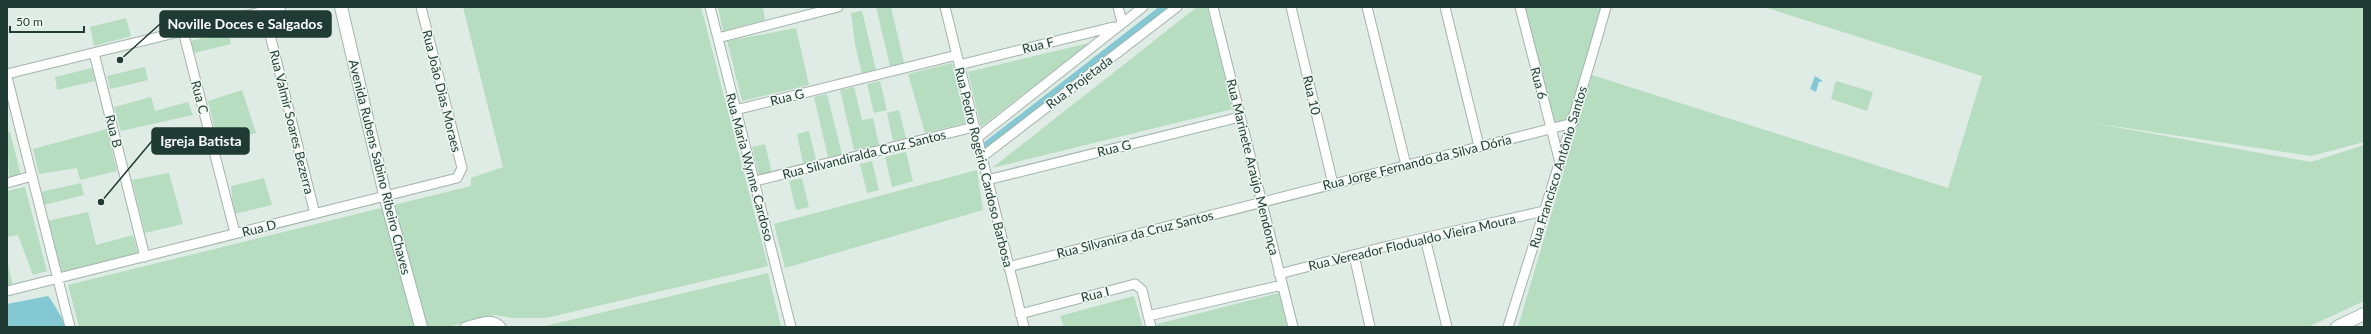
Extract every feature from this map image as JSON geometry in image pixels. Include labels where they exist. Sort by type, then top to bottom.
[{"type":"street","points":[[70,327],[7,76],[263,9],[281,7]]},
{"type":"street","name":"Avenida Rubens Sabino Ribeiro Chaves","points":[[341,7],[386,195],[421,327]]},
{"type":"street","name":"Rua João Dias Moraes","points":[[421,7],[462,168],[460,175]]},
{"type":"street","name":"Rua Maria Wynne Cardoso","points":[[710,7],[791,327]]},
{"type":"street","points":[[718,38],[838,7]]},
{"type":"street","name":"Rua Pedro Rogério Cardoso Barbosa","points":[[945,7],[1024,327]]},
{"type":"street","points":[[1118,7],[1119,24]]},
{"type":"street","name":"Rua Projetada","points":[[977,138],[1119,24],[1143,7]]},
{"type":"street","name":"Rua Projetada","points":[[982,157],[1177,7]]},
{"type":"street","name":"Rua Marinete Araújo Mendonça","points":[[1213,7],[1293,327]]},
{"type":"street","name":"Rua 10","points":[[1291,7],[1333,184]]},
{"type":"street","points":[[1367,7],[1406,165]]},
{"type":"street","points":[[1446,7],[1479,146]]},
{"type":"street","name":"Rua 6","points":[[1520,7],[1560,159]]},
{"type":"street","name":"Rua Francisco Antônio Santos","points":[[1508,327],[1560,159],[1573,123],[1606,7]]},
{"type":"street","name":"Rua Valmir Soares Bezerra","points":[[263,9],[315,214]]},
{"type":"street","name":"Rua F","points":[[959,65],[1119,24]]},
{"type":"street","name":"Rua C","points":[[183,31],[235,233]]},
{"type":"street","name":"Rua B","points":[[94,53],[145,257]]},
{"type":"street","name":"Rua G","points":[[735,110],[956,55]]},
{"type":"street","name":"Rua G","points":[[987,180],[1240,116]]},
{"type":"street","name":"Rua Jorge Fernando da Silva Dória","points":[[1262,202],[1573,123]]},
{"type":"street","name":"Rua Silvandiralda Cruz Santos","points":[[755,181],[974,127]]},
{"type":"street","name":"Rua D","points":[[7,292],[235,233],[455,179],[460,175]]},
{"type":"street","points":[[7,183],[32,176]]},
{"type":"street","name":"Rua Silvanira da Cruz Santos","points":[[1008,267],[1262,202]]},
{"type":"street","name":"Rua Vereador Flodualdo Vieira Moura","points":[[1280,274],[1425,238],[1544,211]]},
{"type":"street","points":[[1425,238],[1447,327]]},
{"type":"street","points":[[1354,255],[1370,327]]},
{"type":"street","name":"Rua I","points":[[1020,314],[1133,284],[1142,290],[1151,327]]},
{"type":"street","points":[[1148,316],[1282,285]]},
{"type":"street","points":[[2337,327],[2364,314]]},
{"type":"street","points":[[465,327],[489,321],[500,325]]},
{"type":"green space","points":[[463,7],[701,7],[768,266],[546,318],[513,318],[494,315],[448,327],[79,327],[68,285],[471,186],[471,178],[503,167]]},
{"type":"green space","points":[[718,7],[763,7],[765,20],[723,31]]},
{"type":"green space","points":[[876,7],[891,7],[904,63],[890,66]]},
{"type":"green space","points":[[1197,7],[1207,7],[1233,109],[992,168]]},
{"type":"green space","points":[[1523,7],[1606,7],[1573,123],[1551,128]]},
{"type":"green space","points":[[1764,7],[2364,7],[2364,142],[2311,156],[2087,122],[2311,162],[2364,145],[2364,301],[2308,327],[1518,327],[1592,75],[1948,188],[1982,76]]},
{"type":"green space","points":[[862,11],[876,70],[862,74],[855,44],[851,13]]},
{"type":"green space","points":[[126,18],[131,36],[94,46],[90,27]]},
{"type":"green space","points":[[796,28],[809,85],[742,101],[727,41]]},
{"type":"green space","points":[[229,31],[231,44],[194,53],[191,41]]},
{"type":"green space","points":[[1089,43],[981,127],[968,72]]},
{"type":"green space","points":[[952,63],[966,123],[925,133],[908,74]]},
{"type":"green space","points":[[145,67],[148,80],[110,89],[107,76]]},
{"type":"green space","points":[[92,68],[95,81],[57,90],[55,77]]},
{"type":"green space","points":[[880,81],[887,110],[874,113],[867,84]]},
{"type":"green space","points":[[1836,81],[1873,92],[1867,111],[1831,99]]},
{"type":"green space","points":[[854,87],[862,120],[873,118],[879,145],[854,150],[840,90]]},
{"type":"green space","points":[[242,90],[256,133],[218,142],[208,101]]},
{"type":"green space","points":[[827,94],[842,154],[828,157],[814,97]]},
{"type":"green space","points":[[151,97],[155,111],[188,102],[193,115],[121,131],[114,107]]},
{"type":"green space","points":[[899,110],[906,138],[893,141],[887,113]]},
{"type":"green space","points":[[107,129],[117,171],[80,180],[77,168],[39,174],[33,149]]},
{"type":"green space","points":[[809,131],[816,160],[803,163],[797,134]]},
{"type":"green space","points":[[7,132],[10,132],[21,175],[9,178]]},
{"type":"green space","points":[[765,144],[772,173],[759,176],[752,147]]},
{"type":"green space","points":[[906,152],[913,181],[892,187],[885,157]]},
{"type":"green space","points":[[872,161],[879,190],[867,193],[860,164]]},
{"type":"green space","points":[[977,170],[983,210],[785,268],[774,224]]},
{"type":"green space","points":[[169,173],[183,224],[145,233],[132,180]]},
{"type":"green space","points":[[264,178],[272,205],[234,214],[231,186]]},
{"type":"green space","points":[[802,178],[809,207],[796,210],[789,181]]},
{"type":"green space","points":[[81,183],[84,195],[44,205],[41,192]]},
{"type":"green space","points":[[25,187],[47,271],[33,275],[18,235],[7,237],[7,191]]},
{"type":"green space","points":[[88,212],[96,245],[133,235],[138,254],[62,272],[47,221]]},
{"type":"green space","points":[[7,260],[13,286],[7,287]]},
{"type":"green space","points":[[768,273],[781,327],[545,326]]},
{"type":"green space","points":[[1279,293],[1287,327],[1157,327],[1157,324]]},
{"type":"green space","points":[[1134,296],[1143,327],[1064,327],[1060,316]]},
{"type":"water","points":[[1815,76],[1823,81],[1819,82],[1816,92],[1810,89]]},
{"type":"water","points":[[48,296],[66,327],[7,327],[7,304]]},
{"type":"waterway","points":[[985,148],[1167,7]]},
{"type":"place","name":"Noville Doces e Salgados","points":[[120,60]]},
{"type":"place","name":"Igreja Batista","points":[[101,202]]}]
